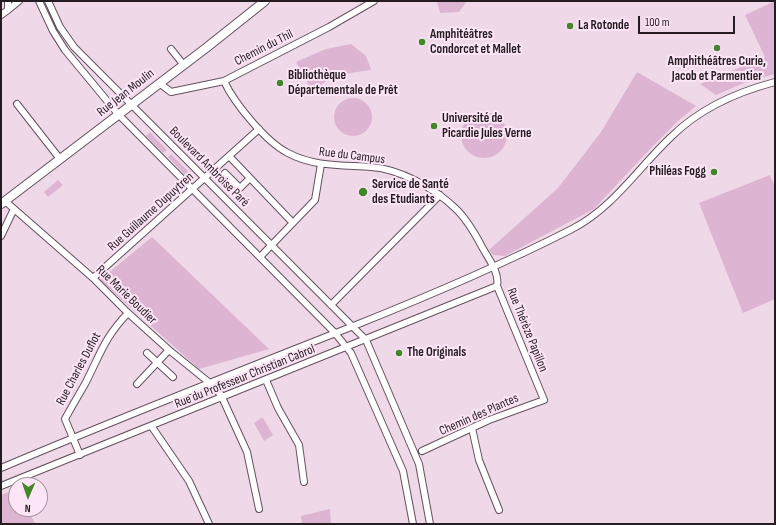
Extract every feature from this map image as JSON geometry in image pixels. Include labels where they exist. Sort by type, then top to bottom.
[{"type":"main road","name":"Rue Jean Moulin","points":[[3,202],[60,160],[265,1]]},
{"type":"street","points":[[1,16],[19,1]]},
{"type":"street","name":"Boulevard Ambroise Paré","points":[[39,1],[53,30],[65,50],[118,114],[335,333],[347,348],[358,368],[403,471],[413,524]]},
{"type":"street","name":"Boulevard Ambroise Paré","points":[[48,1],[60,27],[74,47],[119,94],[131,104],[366,340]]},
{"type":"street","name":"Chemin du Thil","points":[[159,82],[171,92],[224,81],[324,30],[374,1]]},
{"type":"street","points":[[8,2],[8,10]]},
{"type":"street","points":[[171,49],[183,64]]},
{"type":"street","name":"Rue du Campus","points":[[224,81],[259,129],[280,149],[289,154],[321,164],[373,167],[398,173],[440,195],[456,208],[473,229],[494,268]]},
{"type":"street","points":[[1,468],[494,268],[575,228],[601,210],[670,137],[695,117],[727,99],[755,87],[775,82]]},
{"type":"street","points":[[17,104],[60,160]]},
{"type":"street","name":"Rue Guillaume Dupuytren","points":[[94,278],[259,129]]},
{"type":"street","points":[[230,156],[293,223]]},
{"type":"street","points":[[260,258],[315,200],[321,164]]},
{"type":"street","points":[[225,173],[240,188],[250,179]]},
{"type":"street","points":[[331,305],[440,195]]},
{"type":"street","name":"Rue Marie Boudier","points":[[3,202],[14,209],[94,278],[128,313],[210,384],[222,397],[247,452],[259,509]]},
{"type":"street","points":[[1,236],[14,209]]},
{"type":"street","name":"Rue Thérèze Papillon","points":[[494,268],[498,277],[497,286],[544,400]]},
{"type":"street","name":"Rue du Professeur Christian Cabrol","points":[[1,486],[152,427],[222,397],[347,348],[497,286]]},
{"type":"street","name":"Rue Charles Duflot","points":[[80,455],[65,419],[85,384],[103,345],[114,328],[128,313]]},
{"type":"street","points":[[366,340],[419,464],[430,524]]},
{"type":"street","points":[[137,384],[169,350]]},
{"type":"street","points":[[147,353],[173,377]]},
{"type":"street","points":[[266,380],[278,408],[299,445],[304,482]]},
{"type":"street","name":"Chemin des Plantes","points":[[422,451],[489,420],[544,400]]},
{"type":"street","points":[[152,427],[189,481],[208,524]]},
{"type":"street","points":[[472,428],[479,460],[499,510]]},
{"type":"shaded area","points":[[437,1],[467,1],[459,12],[440,13]]},
{"type":"shaded area","points":[[775,1],[775,74],[746,82],[716,95],[700,84],[765,57],[745,15]]},
{"type":"shaded area","points":[[351,44],[366,56],[371,70],[339,76],[325,82],[313,93],[296,62],[326,49]]},
{"type":"shaded area","points":[[637,72],[696,106],[678,121],[653,146],[594,209],[505,256],[493,255],[489,250],[558,188],[601,132]]},
{"type":"shaded area","points":[[353,98],[363,101],[369,107],[372,117],[369,127],[363,133],[353,136],[343,133],[337,127],[334,117],[337,107],[343,101]]},
{"type":"shaded area","points":[[484,112],[497,116],[503,122],[507,135],[503,148],[497,154],[484,158],[471,154],[465,148],[461,135],[465,122],[471,116]]},
{"type":"shaded area","points":[[150,132],[167,150],[163,153],[146,136]]},
{"type":"shaded area","points":[[171,154],[193,176],[189,179],[168,157]]},
{"type":"shaded area","points":[[770,175],[775,187],[775,299],[743,313],[699,203]]},
{"type":"shaded area","points":[[58,180],[63,185],[48,197],[44,192]]},
{"type":"shaded area","points":[[152,237],[269,349],[199,369],[100,280]]},
{"type":"shaded area","points":[[263,418],[273,435],[264,441],[254,423]]},
{"type":"shaded area","points":[[8,492],[8,517],[32,517],[35,524],[1,524],[1,495]]},
{"type":"shaded area","points":[[330,509],[331,524],[302,524],[301,516]]},
{"type":"place","name":"La Rotonde","points":[[570,26]]},
{"type":"place","name":"Amphitéâtres Condorcet et Mallet","points":[[422,42]]},
{"type":"place","name":"Amphithéâtres Curie, Jacob et Parmentier","points":[[717,48]]},
{"type":"place","name":"Bibliothèque Départementale de Prêt","points":[[280,83]]},
{"type":"place","name":"Université de Picardie Jules Verne","points":[[434,126]]},
{"type":"place","name":"Philéas Fogg","points":[[714,172]]},
{"type":"place","name":"Service de Santé des Etudiants","points":[[363,192]]},
{"type":"place","name":"The Originals","points":[[399,353]]}]
